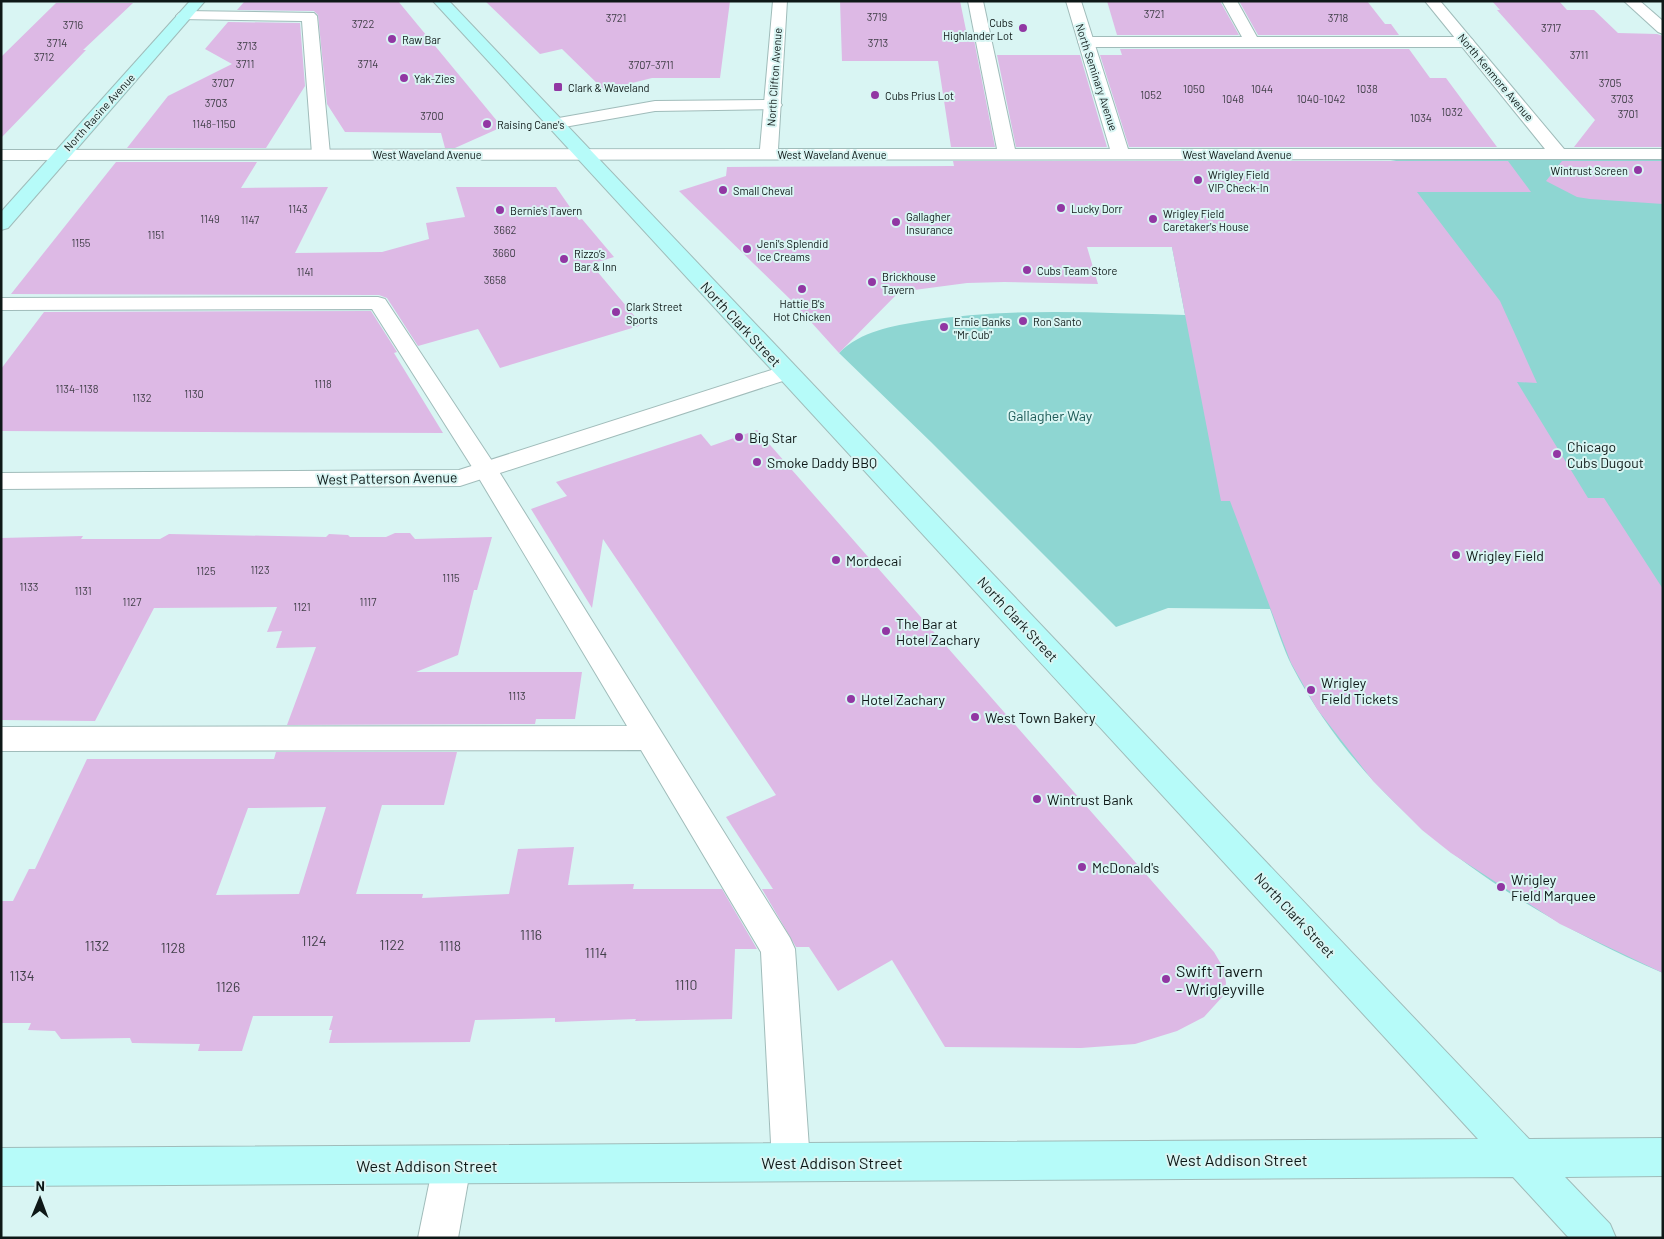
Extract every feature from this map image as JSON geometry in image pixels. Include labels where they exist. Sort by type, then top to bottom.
[{"type":"main road","name":"North Racine Avenue","points":[[1,224],[198,1]]},
{"type":"main road","name":"North Clark Street","points":[[440,1],[1596,1238]]},
{"type":"main road","name":"West Addison Street","points":[[1,1167],[1663,1157]]},
{"type":"street","name":"North Clifton Avenue","points":[[770,154],[780,1]]},
{"type":"street","points":[[975,1],[1007,154]]},
{"type":"street","name":"North Seminary Avenue","points":[[1073,1],[1121,154]]},
{"type":"street","points":[[1229,1],[1252,42]]},
{"type":"street","name":"North Kenmore Avenue","points":[[1432,1],[1559,154]]},
{"type":"street","points":[[1631,1],[1660,24]]},
{"type":"street","points":[[184,16],[309,16],[321,154]]},
{"type":"street","points":[[1086,42],[1466,42]]},
{"type":"street","points":[[553,124],[655,106],[773,105]]},
{"type":"street","name":"West Waveland Avenue","points":[[1,155],[1663,154]]},
{"type":"street","points":[[1,304],[378,303],[486,470],[778,949],[791,1162]]},
{"type":"street","name":"West Patterson Avenue","points":[[1,482],[460,478],[787,372]]},
{"type":"street","points":[[1,739],[648,738]]},
{"type":"street","points":[[438,1238],[452,1164]]},
{"type":"green space","name":"Wrigley Field","points":[[1402,159],[1663,159],[1663,973],[1607,948],[1553,919],[1500,887],[1450,851],[1404,811],[1361,767],[1324,719],[1292,666],[1270,609],[1168,608],[1116,627],[839,353],[857,339],[878,331],[911,323],[955,317],[1021,312],[1185,315],[1172,247],[1146,247],[1356,167]]},
{"type":"building","points":[[398,1],[502,127],[455,148],[445,148],[441,133],[345,132],[327,104],[318,15],[314,11],[237,10],[244,2]]},
{"type":"building","points":[[485,1],[730,1],[720,78],[652,78],[604,90],[562,49],[540,54]]},
{"type":"building","points":[[840,1],[960,1],[967,35],[973,35],[995,147],[951,147],[938,61],[842,61]]},
{"type":"building","points":[[1107,1],[1220,1],[1239,35],[1117,35]]},
{"type":"building","points":[[1239,1],[1367,1],[1385,24],[1391,24],[1399,35],[1258,35]]},
{"type":"building","points":[[1492,1],[1559,1],[1567,10],[1594,10],[1618,33],[1657,34],[1663,36],[1663,147],[1574,147],[1595,120],[1497,10],[1500,10]]},
{"type":"building","points":[[56,3],[133,3],[83,50],[86,50],[1,138],[1,57]]},
{"type":"building","points":[[228,22],[300,23],[305,86],[266,148],[127,148],[168,96],[232,64],[205,49]]},
{"type":"building","points":[[1120,49],[1409,49],[1430,78],[1446,78],[1497,147],[1129,147],[1100,55],[1122,55]]},
{"type":"building","points":[[997,55],[1080,55],[1107,147],[1016,147]]},
{"type":"building","name":"Wrigley Field","points":[[953,161],[1508,161],[1531,192],[1417,192],[1500,301],[1537,383],[1517,382],[1588,498],[1604,498],[1663,589],[1663,973],[1560,924],[1451,853],[1422,830],[1373,781],[1317,709],[1291,663],[1230,501],[1221,501],[1172,247],[1087,247],[1098,284],[967,283],[899,292],[839,353],[792,301],[679,191],[726,176],[727,167],[954,166]]},
{"type":"building","points":[[1562,161],[1663,161],[1663,204],[1577,197],[1546,181]]},
{"type":"building","points":[[116,162],[257,162],[241,188],[328,187],[295,253],[382,252],[429,239],[426,223],[465,217],[456,187],[556,187],[579,220],[582,219],[614,257],[591,264],[642,325],[500,368],[478,329],[418,346],[387,298],[379,295],[11,294]]},
{"type":"building","points":[[371,311],[397,352],[394,353],[443,433],[1,431],[1,369],[44,312]]},
{"type":"building","name":"Hotel Zachary","points":[[757,430],[1214,952],[1224,969],[1226,983],[1224,995],[1204,1017],[1177,1031],[1135,1044],[1081,1048],[945,1047],[892,960],[838,991],[809,947],[796,947],[762,889],[773,889],[726,817],[776,795],[603,539],[592,608],[531,509],[567,496],[556,482],[701,434],[711,446]]},
{"type":"building","points":[[395,533],[410,533],[415,539],[492,537],[477,590],[474,590],[458,655],[416,672],[582,672],[575,719],[536,719],[535,724],[287,725],[316,647],[276,648],[282,631],[267,632],[277,607],[154,608],[95,721],[1,720],[1,538],[83,536],[81,539],[160,539],[169,534],[326,537],[329,534],[348,535],[350,537],[386,537]]},
{"type":"building","points":[[276,752],[457,752],[444,805],[382,805],[356,894],[423,894],[422,898],[509,894],[518,849],[574,847],[568,885],[634,884],[633,889],[722,889],[757,949],[735,949],[732,1019],[635,1021],[636,1019],[555,1022],[555,1018],[475,1020],[470,1042],[329,1043],[332,1030],[329,1030],[333,1016],[253,1016],[242,1051],[198,1051],[200,1044],[132,1043],[130,1038],[61,1039],[55,1031],[28,1030],[31,1023],[1,1023],[1,901],[13,901],[29,869],[35,869],[87,759],[274,759]],"holes":[[[326,807],[299,894],[216,895],[248,808]]]},
{"type":"place","name":"Cubs Highlander Lot","points":[[1023,28]]},
{"type":"place","name":"Raw Bar","points":[[392,39]]},
{"type":"place","name":"Yak-Zies","points":[[404,78]]},
{"type":"place","name":"Clark & Waveland","points":[[558,87]]},
{"type":"place","name":"Cubs Prius Lot","points":[[875,95]]},
{"type":"place","name":"Raising Cane's","points":[[487,124]]},
{"type":"place","name":"Wintrust Screen","points":[[1638,170]]},
{"type":"place","name":"Wrigley Field VIP Check-In","points":[[1198,180]]},
{"type":"place","name":"Small Cheval","points":[[723,190]]},
{"type":"place","name":"Lucky Dorr","points":[[1061,208]]},
{"type":"place","name":"Bernie's Tavern","points":[[500,210]]},
{"type":"place","name":"Wrigley Field Caretaker's House","points":[[1153,219]]},
{"type":"place","name":"Gallagher Insurance","points":[[896,222]]},
{"type":"place","name":"Jeni's Splendid Ice Creams","points":[[747,249]]},
{"type":"place","name":"Rizzo’s Bar & Inn","points":[[564,259]]},
{"type":"place","name":"Cubs Team Store","points":[[1027,270]]},
{"type":"place","name":"Brickhouse Tavern","points":[[872,282]]},
{"type":"place","name":"Hattie B's Hot Chicken","points":[[802,289]]},
{"type":"place","name":"Clark Street Sports","points":[[616,312]]},
{"type":"place","name":"Ron Santo","points":[[1023,321]]},
{"type":"place","name":"Ernie Banks \"Mr Cub\"","points":[[944,327]]},
{"type":"place","name":"Big Star","points":[[739,437]]},
{"type":"place","name":"Chicago Cubs Dugout","points":[[1557,454]]},
{"type":"place","name":"Smoke Daddy BBQ","points":[[757,462]]},
{"type":"place","name":"Wrigley Field","points":[[1456,555]]},
{"type":"place","name":"Mordecai","points":[[836,560]]},
{"type":"place","name":"The Bar at Hotel Zachary","points":[[886,631]]},
{"type":"place","name":"Wrigley Field Tickets","points":[[1311,690]]},
{"type":"place","name":"Hotel Zachary","points":[[851,699]]},
{"type":"place","name":"West Town Bakery","points":[[975,717]]},
{"type":"place","name":"Wintrust Bank","points":[[1037,799]]},
{"type":"place","name":"McDonald's","points":[[1082,867]]},
{"type":"place","name":"Wrigley Field Marquee","points":[[1501,887]]},
{"type":"place","name":"Swift Tavern - Wrigleyville","points":[[1166,979]]},
{"type":"park label","name":"Gallagher Way","points":[[1050,415]]}]
